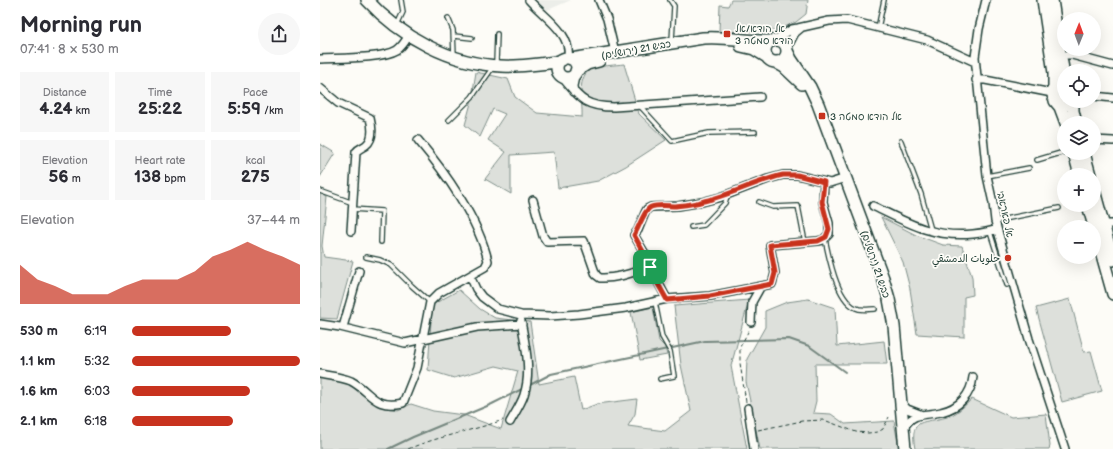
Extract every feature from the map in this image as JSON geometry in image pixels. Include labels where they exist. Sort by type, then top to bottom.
[{"type":"main road","name":"כביש 21 (ירושלים)","points":[[368,0],[376,9],[409,35],[432,48],[454,57],[495,66],[540,68],[561,75]]},
{"type":"main road","points":[[1043,0],[1054,73],[1053,94],[1063,116]]},
{"type":"main road","points":[[1052,0],[1057,34]]},
{"type":"main road","name":"כביש 21 (ירושלים)","points":[[520,66],[556,62],[710,37],[773,41]]},
{"type":"main road","points":[[773,41],[782,42],[787,49],[785,58],[782,61],[771,60],[766,49],[767,46],[773,41]]},
{"type":"main road","name":"כביש 21 (ירושלים)","points":[[576,72],[591,62],[710,43],[750,47],[784,67],[799,81],[821,111]]},
{"type":"main road","name":"כביש 21 (ירושלים)","points":[[787,49],[791,59],[810,87],[821,111],[883,278],[894,326],[905,449]]},
{"type":"main road","points":[[567,59],[576,64],[576,72],[569,78],[561,75],[557,68],[558,64],[567,59]]},
{"type":"main road","points":[[1053,94],[1057,84]]},
{"type":"main road","points":[[1053,94],[1057,99]]},
{"type":"main road","points":[[1101,207],[1108,224],[1113,260]]},
{"type":"main road","points":[[1090,212],[1113,294]]},
{"type":"street","points":[[529,0],[559,30],[567,42],[569,51],[567,59]]},
{"type":"street","points":[[599,0],[607,19],[615,52]]},
{"type":"street","name":"אל פאראבי","points":[[986,0],[979,28],[975,62],[987,176],[997,229],[1029,340],[1065,449]]},
{"type":"street","points":[[773,41],[792,29],[829,21],[847,20],[932,42],[975,62]]},
{"type":"street","points":[[787,49],[795,32],[809,25]]},
{"type":"street","points":[[320,60],[368,56],[389,52],[400,47],[409,35]]},
{"type":"street","points":[[1076,56],[1113,66]]},
{"type":"street","points":[[576,72],[573,86],[578,97]]},
{"type":"street","points":[[561,75],[578,97],[590,104],[598,106],[639,106],[760,97]]},
{"type":"street","points":[[976,80],[984,80],[1053,94]]},
{"type":"street","points":[[320,88],[338,103],[370,118],[372,136],[369,143],[359,148],[356,152],[351,231]]},
{"type":"street","points":[[1101,97],[1113,98]]},
{"type":"street","points":[[320,374],[350,381],[380,403],[391,406],[403,403],[417,368],[430,302],[439,293],[485,267],[488,261],[476,226],[462,202],[429,153],[418,140]]},
{"type":"street","points":[[1101,140],[1113,141]]},
{"type":"street","points":[[667,300],[634,235],[638,230],[647,209],[651,207],[678,206],[702,202],[783,175],[797,175],[834,183],[846,178]]},
{"type":"street","points":[[470,276],[476,289],[482,297],[498,310],[521,315],[550,316],[579,314],[626,308],[667,300],[710,296],[772,284],[775,273],[770,245],[818,241],[825,238],[828,234],[829,229],[822,202],[824,182]]},
{"type":"street","points":[[533,200],[543,236],[547,242],[552,243],[584,240],[596,275],[600,278],[623,275],[650,267]]},
{"type":"street","points":[[873,206],[919,228],[931,232],[949,235],[962,235],[990,232],[997,229]]},
{"type":"street","points":[[343,327],[359,271]]},
{"type":"street","points":[[751,322],[752,302],[761,286]]},
{"type":"street","points":[[512,419],[524,394],[527,378],[527,365],[521,315]]},
{"type":"street","points":[[320,324],[343,327],[405,343],[477,327],[522,324]]},
{"type":"street","points":[[903,429],[908,421],[920,414],[941,412],[960,403],[970,391],[973,377]]},
{"type":"street","points":[[901,401],[908,409],[920,414]]},
{"type":"street","points":[[748,408],[754,449]]},
{"type":"lane","points":[[396,26],[403,12],[401,0]]},
{"type":"lane","points":[[670,0],[674,6],[672,42]]},
{"type":"lane","points":[[878,28],[884,0]]},
{"type":"lane","points":[[448,18],[454,36],[454,57]]},
{"type":"lane","points":[[449,120],[472,97],[495,66],[497,34]]},
{"type":"lane","points":[[454,36],[472,38]]},
{"type":"lane","points":[[639,106],[672,141],[709,133],[755,132]]},
{"type":"lane","points":[[900,141],[921,194],[931,232]]},
{"type":"lane","points":[[1037,160],[1057,154]]},
{"type":"lane","points":[[987,176],[1029,168]]},
{"type":"lane","points":[[320,191],[353,206],[382,211],[381,242]]},
{"type":"lane","points":[[691,227],[704,225],[725,203],[727,194]]},
{"type":"lane","points":[[759,202],[773,207],[798,206],[805,242]]},
{"type":"lane","points":[[995,221],[1057,208]]},
{"type":"lane","points":[[990,232],[1007,284]]},
{"type":"lane","points":[[825,238],[831,266],[839,287],[845,297],[851,304],[859,308],[875,309]]},
{"type":"lane","points":[[366,256],[391,265],[430,302]]},
{"type":"lane","points":[[655,302],[662,336],[670,351],[674,376],[660,379]]},
{"type":"path","points":[[748,408],[740,362],[740,347],[749,332],[751,322]]},
{"type":"path","points":[[751,431],[802,420],[824,420],[856,432],[878,432],[883,429],[889,417]]},
{"type":"path","points":[[408,449],[439,438],[512,419]]},
{"type":"shaded area","points":[[533,0],[571,0],[543,12]]},
{"type":"shaded area","points":[[731,0],[808,0],[806,14],[796,22],[778,30],[719,32],[720,5],[728,6]]},
{"type":"shaded area","points":[[624,64],[639,114],[666,140],[626,166],[598,181],[558,188],[554,152],[511,155],[511,194],[485,179],[506,152],[488,140],[505,114],[493,109],[480,137],[465,125],[471,103],[476,72],[508,79],[515,97],[537,113],[582,117],[581,90],[584,77],[587,72],[596,67]]},
{"type":"shaded area","points":[[320,144],[335,153],[320,177]]},
{"type":"shaded area","points":[[320,193],[327,197],[322,246],[324,257],[353,261],[337,319],[320,318]]},
{"type":"shaded area","points":[[881,217],[916,235],[943,245],[962,246],[972,277],[973,295],[964,297],[964,337],[917,334],[910,289],[903,262]]},
{"type":"shaded area","points":[[459,290],[480,309],[495,318],[530,322],[539,384],[574,377],[581,410],[597,404],[637,399],[635,414],[628,426],[665,431],[691,411],[681,365],[674,306],[749,300],[731,366],[747,449],[320,449],[320,377],[349,383],[380,406],[398,410],[411,404],[433,411],[464,415],[501,429],[518,371],[496,366],[454,378],[428,370],[432,305]]},
{"type":"shaded area","points":[[808,299],[835,308],[837,346],[884,341],[887,364],[815,364],[816,401],[813,413],[831,414],[845,424],[894,421],[899,449],[760,449],[746,382],[747,359],[765,327],[765,311],[787,302]]},
{"type":"shaded area","points":[[1070,299],[1084,352],[1091,351],[1102,391],[1062,402],[1036,308]]},
{"type":"shaded area","points":[[653,307],[659,341],[665,347],[667,355],[640,360],[631,312]]},
{"type":"shaded area","points":[[972,399],[1011,417],[1046,414],[1050,446],[1049,449],[915,449],[914,431],[916,426],[920,423],[951,416]]},
{"type":"waterway","points":[[528,386],[551,374],[705,341],[789,339],[809,346],[845,372]]},
{"type":"waterway","points":[[388,449],[492,404],[524,388]]},
{"type":"place","name":"אל הודא/אל הודא סמטה 3","points":[[727,34]]},
{"type":"place","name":"אל הודא סמטה 3","points":[[822,116]]},
{"type":"place","name":"حلويات الدمشقي","points":[[1008,258]]},
{"type":"route","points":[[783,175],[797,175],[824,182],[822,202],[829,224],[828,234],[823,240],[818,241],[770,245],[775,273],[772,284],[710,296],[667,300],[650,267],[634,235],[638,230],[647,209],[651,207],[678,206],[702,202],[721,197],[768,179],[783,175]]}]
